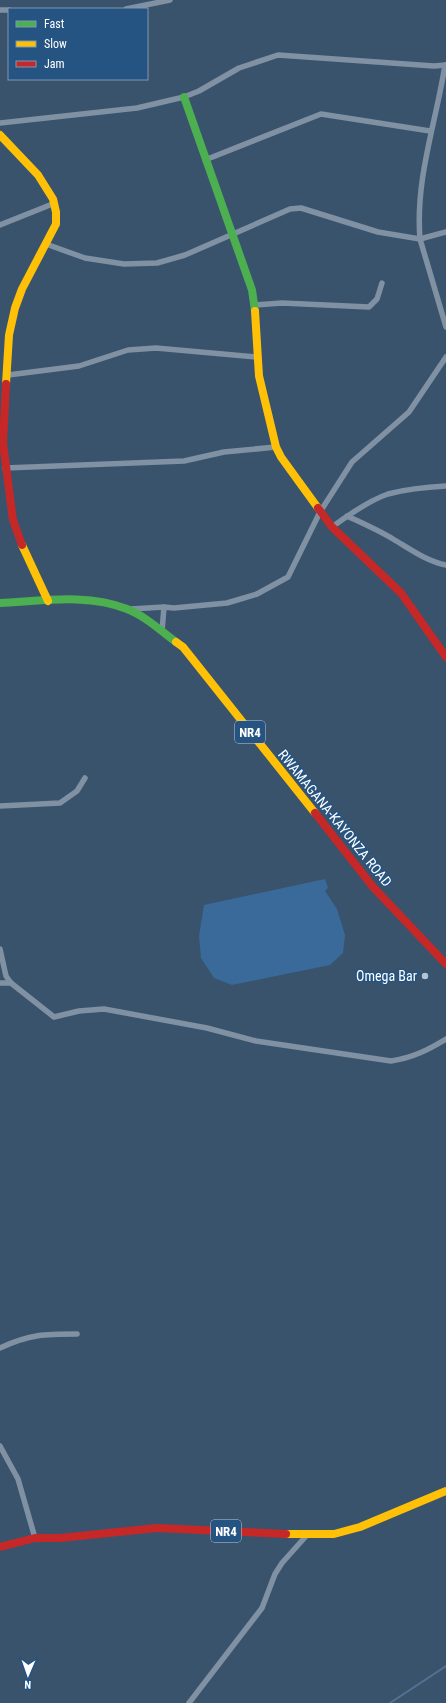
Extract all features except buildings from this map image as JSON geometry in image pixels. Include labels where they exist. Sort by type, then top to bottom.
[{"type":"main road","points":[[184,97],[252,290],[255,305],[259,376],[276,447],[281,457],[332,527],[401,593],[446,657]]},
{"type":"main road","points":[[0,135],[36,172],[55,204],[58,214],[56,224],[22,289],[15,308],[9,336],[3,443],[5,468],[13,520],[17,534],[48,601]]},
{"type":"main road","name":"RWAMAGANA-KAYONZA ROAD","points":[[0,603],[93,601],[128,609],[162,631],[182,647],[355,865],[446,964]]},
{"type":"main road","name":"NR4","points":[[0,1548],[35,1538],[60,1538],[157,1528],[308,1535],[348,1531],[446,1491]]},
{"type":"street","points":[[130,8],[170,0]]},
{"type":"street","points":[[0,123],[138,108],[184,97],[199,91],[239,68],[278,55],[434,66],[446,65],[441,92],[430,131],[420,192],[420,239],[446,327]]},
{"type":"street","points":[[205,160],[321,114],[430,131]]},
{"type":"street","points":[[0,225],[55,204]]},
{"type":"street","points":[[46,244],[85,258],[124,264],[157,263],[185,255],[290,210],[301,208],[363,229],[420,239],[446,232]]},
{"type":"street","points":[[255,305],[282,303],[368,307],[374,304],[377,299],[382,283]]},
{"type":"street","points":[[8,375],[79,366],[128,350],[156,348],[257,357]]},
{"type":"street","points":[[128,609],[164,607],[174,608],[227,602],[257,594],[288,577],[320,512],[352,462],[409,412],[446,357]]},
{"type":"street","points":[[5,468],[184,461],[224,452],[276,447]]},
{"type":"street","points":[[332,527],[348,516],[387,495],[420,488],[446,486]]},
{"type":"street","points":[[348,516],[392,538],[420,556],[434,563],[446,565]]},
{"type":"street","points":[[162,631],[164,607]]},
{"type":"street","points":[[0,806],[60,803],[77,791],[85,778]]},
{"type":"street","points":[[0,949],[6,976],[11,983],[54,1017],[79,1011],[104,1009],[207,1028],[256,1041],[391,1061],[413,1056],[446,1039]]},
{"type":"street","points":[[0,983],[11,983]]},
{"type":"street","points":[[0,1348],[18,1339],[40,1334],[77,1334]]},
{"type":"street","points":[[0,1446],[18,1479],[35,1538]]},
{"type":"street","points":[[189,1703],[262,1608],[275,1574],[282,1563],[308,1535]]},
{"type":"shaded area","points":[[325,879],[328,888],[325,891],[337,909],[345,935],[343,953],[330,965],[232,985],[214,978],[201,958],[199,936],[204,905]]},
{"type":"waterway","points":[[390,1703],[446,1666]]},
{"type":"traffic: fast","points":[[184,97],[252,290],[255,311]]},
{"type":"traffic: fast","points":[[0,603],[64,599],[96,601],[112,604],[140,615],[176,642]]},
{"type":"traffic: slow","points":[[0,135],[38,175],[53,199],[56,212],[56,224],[22,289],[15,308],[9,335],[6,384]]},
{"type":"traffic: slow","points":[[255,311],[259,376],[276,447],[281,457],[318,508]]},
{"type":"traffic: slow","points":[[22,545],[48,601]]},
{"type":"traffic: slow","points":[[176,642],[183,647],[315,813]]},
{"type":"traffic: slow","points":[[286,1534],[334,1534],[360,1527],[446,1491]]},
{"type":"traffic: jam","points":[[6,384],[3,443],[13,520],[22,545]]},
{"type":"traffic: jam","points":[[318,508],[332,527],[401,593],[446,657]]},
{"type":"traffic: jam","points":[[315,813],[373,887],[446,964]]},
{"type":"traffic: jam","points":[[0,1547],[35,1538],[60,1538],[157,1528],[286,1534]]},
{"type":"place","name":"Omega Bar","points":[[425,976]]}]
